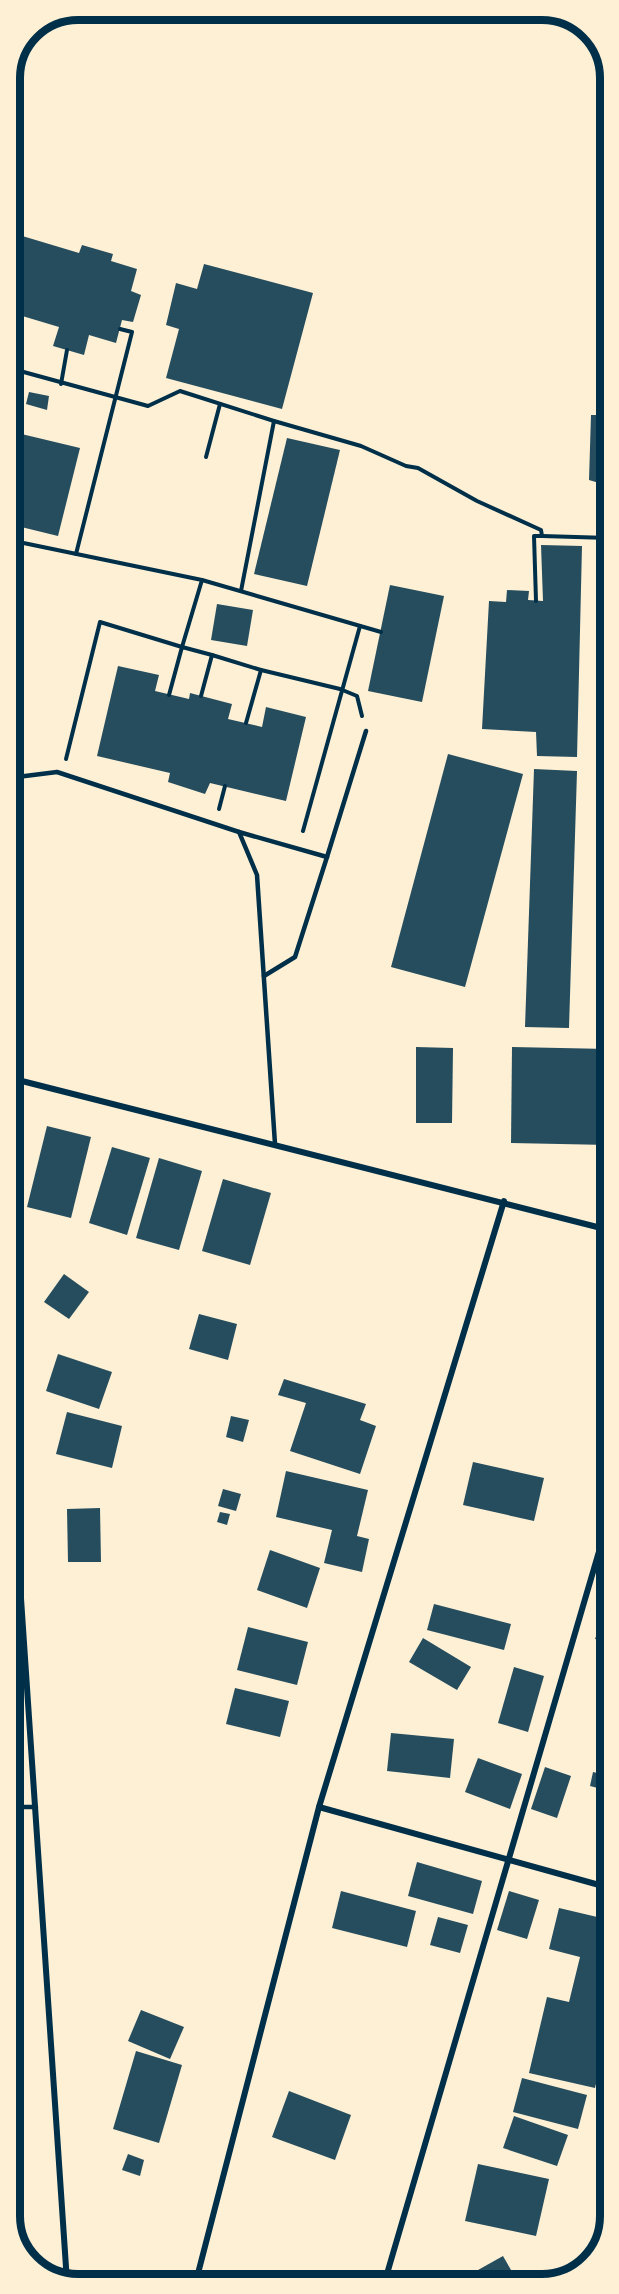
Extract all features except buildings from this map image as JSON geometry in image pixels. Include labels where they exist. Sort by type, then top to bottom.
[{"type":"street","points":[[20,1080],[504,1201],[600,1228]]},
{"type":"street","points":[[198,2274],[319,1807],[504,1201]]},
{"type":"street","points":[[387,2274],[600,1548]]},
{"type":"street","points":[[20,1579],[66,2273]]},
{"type":"street","points":[[319,1807],[600,1885]]},
{"type":"lane","points":[[264,976],[295,957],[366,731]]},
{"type":"lane","points":[[20,777],[63,774],[239,832],[327,857]]},
{"type":"lane","points":[[239,832],[257,875],[275,1144]]},
{"type":"lane","points":[[20,1807],[36,1807]]},
{"type":"path","points":[[76,554],[132,332],[120,329]]},
{"type":"path","points":[[61,384],[67,350]]},
{"type":"path","points":[[20,371],[148,406],[180,391],[361,446],[406,466],[418,468],[477,501],[541,530],[542,536]]},
{"type":"path","points":[[206,458],[220,404]]},
{"type":"path","points":[[241,591],[274,421]]},
{"type":"path","points":[[536,601],[534,536],[600,538]]},
{"type":"path","points":[[20,542],[202,580],[381,632]]},
{"type":"path","points":[[170,695],[202,580]]},
{"type":"path","points":[[63,774],[100,622],[261,670],[340,688],[357,696],[366,731]]},
{"type":"path","points":[[298,849],[340,688],[360,626]]},
{"type":"path","points":[[201,696],[212,655]]},
{"type":"path","points":[[246,723],[261,670]]}]
